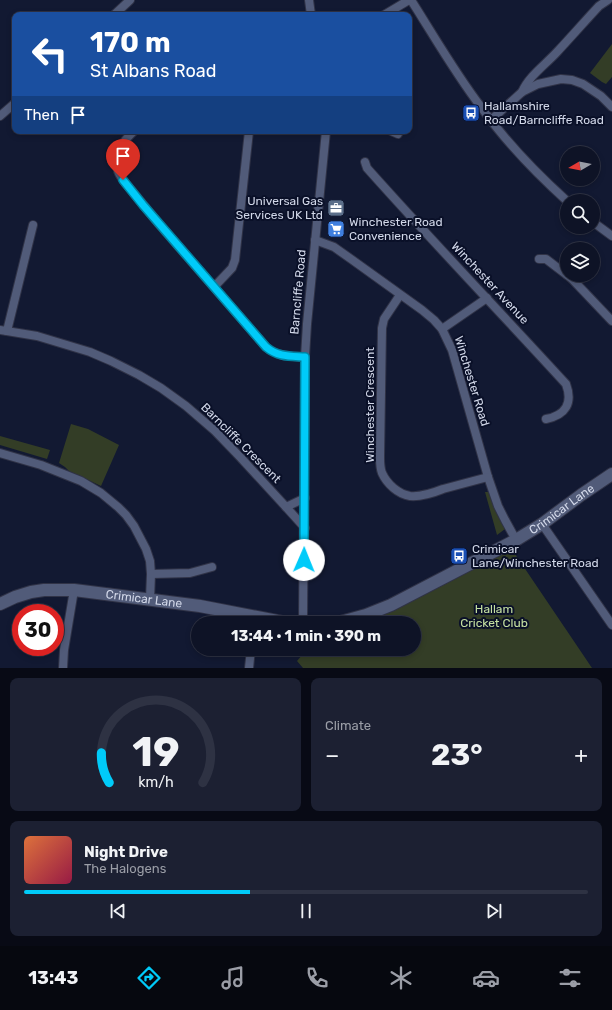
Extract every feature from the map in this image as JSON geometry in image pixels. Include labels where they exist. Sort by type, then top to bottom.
[{"type":"street","points":[[117,12],[130,0]]},
{"type":"street","points":[[309,0],[311,12]]},
{"type":"street","points":[[389,12],[410,0],[481,108],[522,158],[560,195]]},
{"type":"street","points":[[522,92],[537,72],[596,9],[608,0]]},
{"type":"street","points":[[537,72],[538,84]]},
{"type":"street","points":[[491,120],[522,92],[538,84],[561,79],[572,80],[583,84],[601,96],[612,106]]},
{"type":"street","points":[[0,116],[12,106]]},
{"type":"street","points":[[131,134],[119,148],[117,156],[118,172],[123,180],[266,347],[272,352],[278,354],[305,357]]},
{"type":"street","points":[[214,287],[232,268],[235,260],[249,134]]},
{"type":"street","name":"Barncliffe Road","points":[[303,616],[305,528],[305,357],[326,134]]},
{"type":"street","name":"Winchester Avenue","points":[[365,162],[367,168],[401,206],[566,384],[569,391],[568,404],[564,411],[557,416],[546,419]]},
{"type":"street","points":[[4,330],[33,225]]},
{"type":"street","points":[[600,227],[612,236]]},
{"type":"street","name":"Winchester Road","points":[[315,240],[334,247],[422,310],[442,329],[452,350],[488,477],[498,506],[516,540]]},
{"type":"street","points":[[539,259],[546,259],[560,270]]},
{"type":"street","points":[[576,282],[612,321]]},
{"type":"street","name":"Winchester Crescent","points":[[400,295],[384,319],[382,328],[380,457],[382,473],[396,490],[410,496],[425,495],[488,477]]},
{"type":"street","points":[[442,329],[487,298]]},
{"type":"street","name":"Barncliffe Crescent","points":[[4,330],[37,336],[90,352],[111,361],[161,388],[186,406],[215,431],[242,458],[305,528]]},
{"type":"street","points":[[0,453],[41,465],[81,481],[109,499],[118,507],[126,515],[140,538],[150,561],[150,600]]},
{"type":"street","name":"Crimicar Lane","points":[[366,616],[391,605],[516,540],[542,524],[612,474]]},
{"type":"street","points":[[286,506],[305,498]]},
{"type":"street","points":[[542,524],[612,625]]},
{"type":"street","points":[[151,574],[190,573],[212,567]]},
{"type":"street","name":"Crimicar Lane","points":[[0,604],[31,592],[44,590],[74,590],[200,606],[239,616]]},
{"type":"street","points":[[63,668],[64,650],[74,590]]},
{"type":"street","points":[[248,668],[250,656]]},
{"type":"green space","points":[[612,44],[612,77],[606,84],[590,73]]},
{"type":"green space","points":[[71,424],[88,429],[119,445],[101,486],[69,471],[59,463]]},
{"type":"green space","points":[[0,436],[50,450],[47,459],[0,445]]},
{"type":"green space","points":[[485,492],[489,492],[497,514],[505,529],[497,535]]},
{"type":"green space","name":"Hallam Cricket Club","points":[[511,548],[592,668],[303,668],[297,661],[301,656],[421,656],[421,616],[370,616]]},
{"type":"place","name":"Hallamshire Road/Barncliffe Road","points":[[471,113]]},
{"type":"place","name":"Universal Gas Services UK Ltd","points":[[336,208]]},
{"type":"place","name":"Winchester Road Convenience","points":[[336,229]]},
{"type":"place","name":"Crimicar Lane/Winchester Road","points":[[459,556]]},
{"type":"route","points":[[123,180],[266,347],[272,352],[278,354],[305,357],[304,560]]}]
